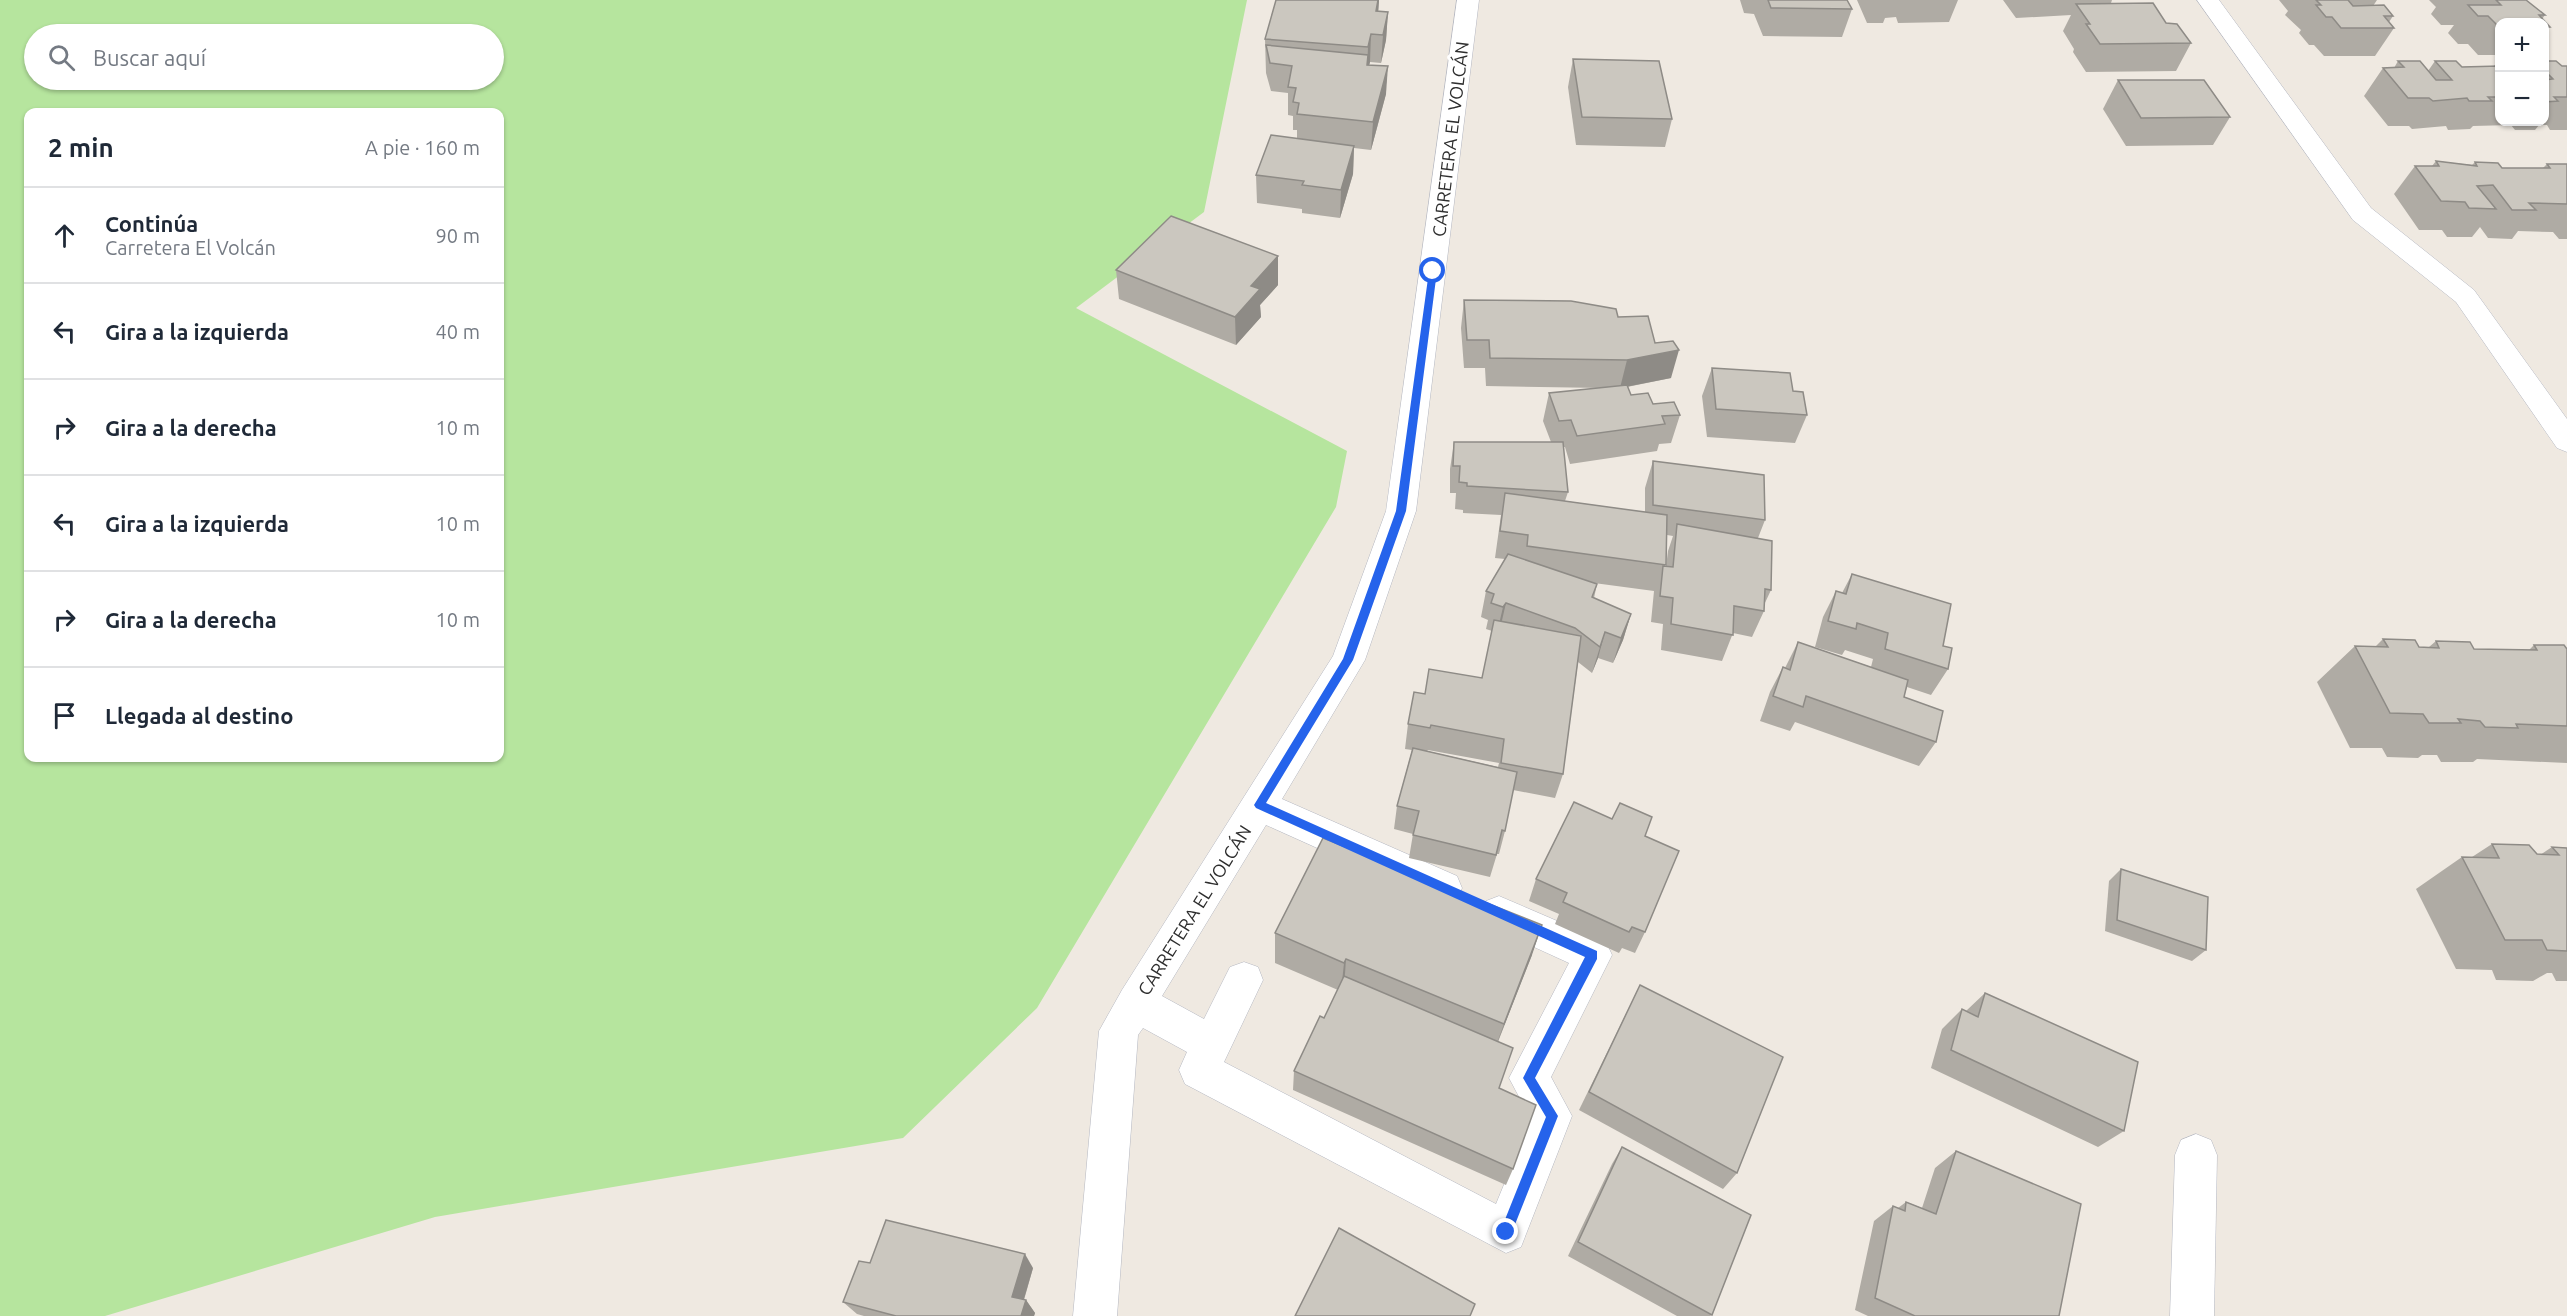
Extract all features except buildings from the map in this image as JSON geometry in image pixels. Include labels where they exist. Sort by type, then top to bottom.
[{"type":"street","name":"CARRETERA EL VOLCÁN","points":[[1095,1316],[1119,1031],[1348,660],[1401,511],[1468,0]]},
{"type":"street","points":[[2208,0],[2362,214],[2465,296],[2567,441]]},
{"type":"street","points":[[1244,980],[1199,1070],[1506,1232],[1552,1116],[1529,1078],[1593,955],[1259,805]]},
{"type":"street","points":[[1136,1003],[1212,1044]]},
{"type":"street","points":[[2192,1316],[2196,1155]]},
{"type":"green space","points":[[0,0],[1247,0],[1204,212],[1076,308],[1347,451],[1336,507],[1037,1008],[903,1138],[435,1217],[105,1316],[0,1316]]},
{"type":"route","points":[[1433,271],[1401,511],[1348,660],[1259,805],[1593,955],[1529,1078],[1552,1116],[1506,1232]]}]
